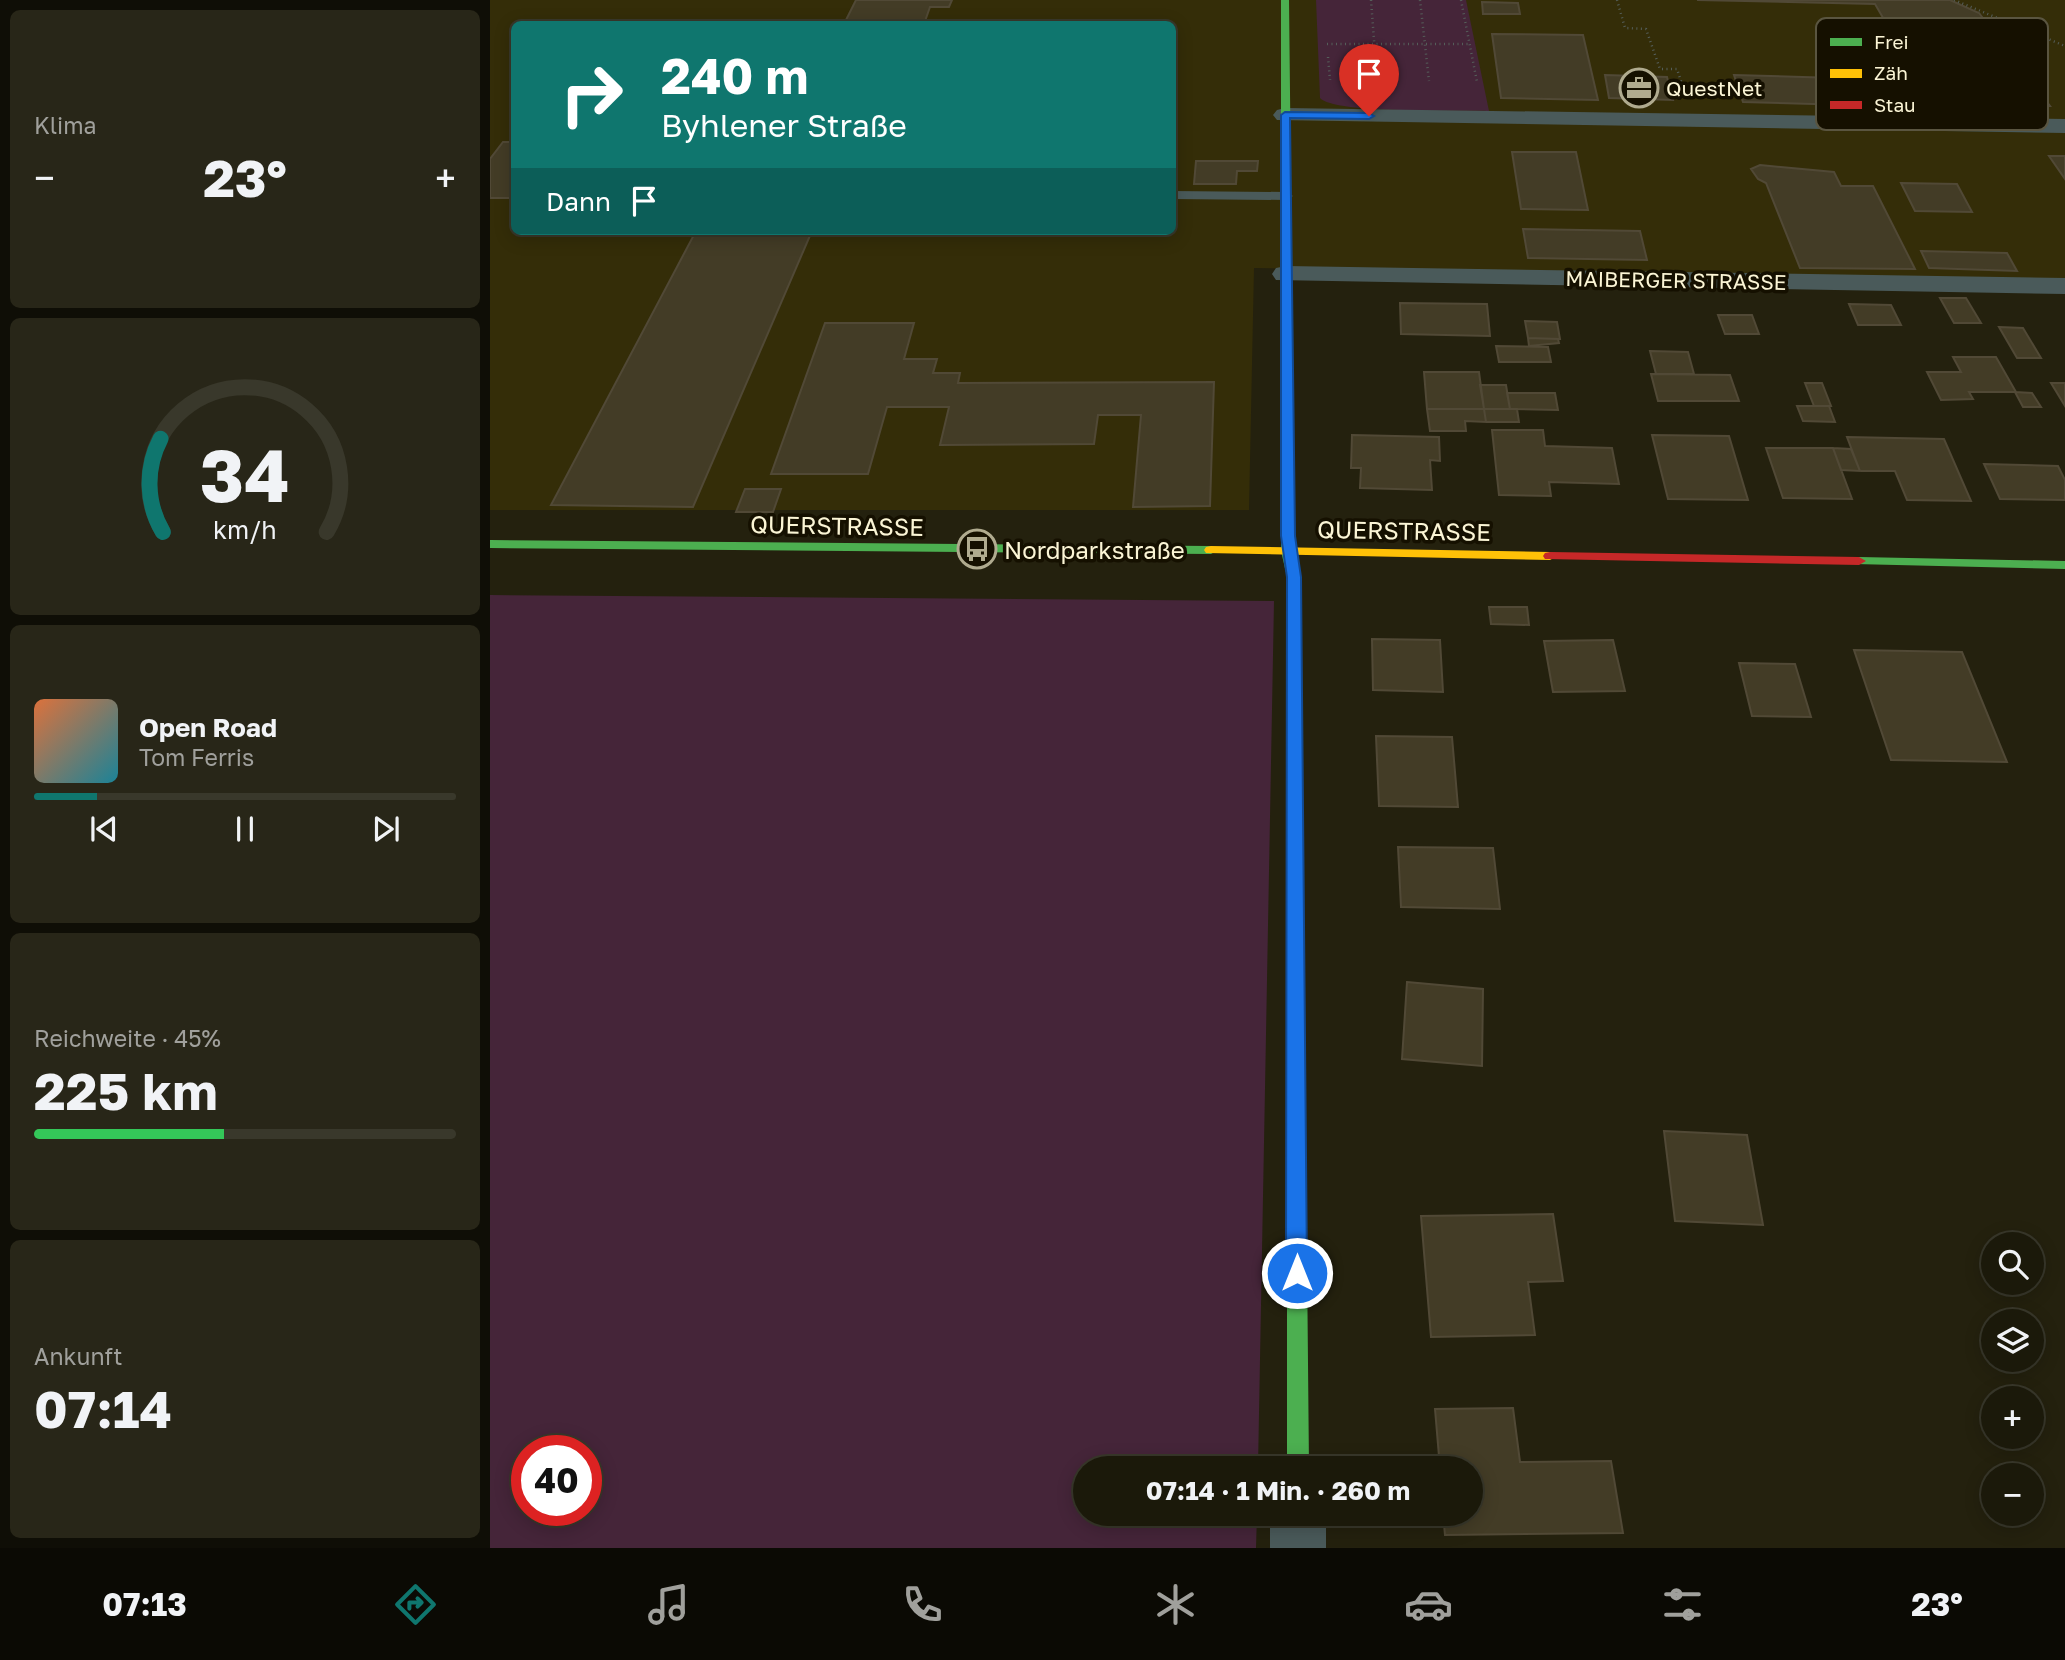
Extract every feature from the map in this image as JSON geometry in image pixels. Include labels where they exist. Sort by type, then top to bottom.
[{"type":"street","points":[[1285,0],[1288,551],[1294,591],[1297,1456]]},
{"type":"street","points":[[1285,115],[1816,122]]},
{"type":"street","name":"MAIBERGER STRASSE","points":[[1286,274],[2065,286]]},
{"type":"street","name":"QUERSTRASSE","points":[[490,544],[1288,551],[2065,565]]},
{"type":"street","points":[[1298,1526],[1298,1548]]},
{"type":"lane","points":[[1176,195],[1286,195]]},
{"type":"path","points":[[1371,0],[1377,81]]},
{"type":"path","points":[[1420,0],[1429,82]]},
{"type":"path","points":[[1461,0],[1477,82]]},
{"type":"path","points":[[1954,0],[1997,18]]},
{"type":"path","points":[[1327,33],[1330,89]]},
{"type":"path","points":[[2048,39],[2065,46]]},
{"type":"path","points":[[1327,44],[1470,44]]},
{"type":"shaded area","points":[[490,0],[2065,0],[2065,281],[1254,268],[1249,510],[490,510]]},
{"type":"shaded area","points":[[1316,0],[1466,0],[1489,111],[1372,109],[1348,107],[1320,98]]},
{"type":"shaded area","points":[[490,595],[1274,601],[1258,1456],[1073,1456],[1073,1526],[1257,1526],[1256,1548],[490,1548]]},
{"type":"building","points":[[856,0],[952,0],[949,7],[930,7],[925,21],[846,21]]},
{"type":"building","points":[[1697,0],[1950,0],[1979,13],[1983,18],[1883,18],[1875,4]]},
{"type":"building","points":[[1482,2],[1518,3],[1520,14],[1483,14]]},
{"type":"building","points":[[1492,34],[1583,35],[1598,100],[1501,98]]},
{"type":"building","points":[[1605,75],[1667,77],[1673,100],[1609,98]]},
{"type":"building","points":[[1734,75],[1816,77],[1816,104],[1743,102]]},
{"type":"building","points":[[503,142],[511,142],[511,198],[490,198],[490,159]]},
{"type":"building","points":[[1512,152],[1576,152],[1588,210],[1521,209]]},
{"type":"building","points":[[2049,156],[2065,156],[2065,179]]},
{"type":"building","points":[[1196,161],[1258,161],[1257,171],[1237,171],[1236,184],[1194,184]]},
{"type":"building","points":[[1760,165],[1834,172],[1841,186],[1873,186],[1915,269],[1800,268],[1766,183],[1758,179],[1751,169]]},
{"type":"building","points":[[1901,183],[1957,184],[1972,212],[1915,211]]},
{"type":"building","points":[[1523,229],[1640,231],[1647,260],[1528,258]]},
{"type":"building","points":[[694,235],[810,235],[693,507],[551,505]]},
{"type":"building","points":[[1921,251],[2007,253],[2017,271],[1929,268]]},
{"type":"building","points":[[1940,298],[1966,298],[1981,323],[1954,323]]},
{"type":"building","points":[[1400,303],[1487,304],[1490,336],[1401,334]]},
{"type":"building","points":[[1849,304],[1891,305],[1901,325],[1858,325]]},
{"type":"building","points":[[1718,315],[1752,315],[1759,334],[1725,334]]},
{"type":"building","points":[[1525,321],[1557,322],[1560,339],[1528,338]]},
{"type":"building","points":[[825,323],[914,323],[904,359],[937,359],[933,373],[960,373],[958,383],[1214,382],[1210,506],[1133,507],[1141,415],[1098,415],[1094,444],[940,445],[949,407],[887,407],[868,474],[771,474]]},
{"type":"building","points":[[1999,327],[2023,328],[2041,358],[2017,358]]},
{"type":"building","points":[[1528,338],[1558,339],[1559,343],[1529,346]]},
{"type":"building","points":[[1496,346],[1548,347],[1551,362],[1499,362]]},
{"type":"building","points":[[1650,351],[1688,352],[1694,374],[1656,374]]},
{"type":"building","points":[[1953,357],[1996,357],[2016,392],[1969,392],[1973,399],[1941,400],[1927,372],[1961,372]]},
{"type":"building","points":[[1424,372],[1479,372],[1484,409],[1427,409]]},
{"type":"building","points":[[1651,374],[1730,375],[1739,401],[1658,401]]},
{"type":"building","points":[[1805,383],[1822,383],[1831,406],[1814,406]]},
{"type":"building","points":[[2051,383],[2065,383],[2065,406]]},
{"type":"building","points":[[1480,385],[1506,385],[1510,409],[1484,409]]},
{"type":"building","points":[[2015,392],[2032,393],[2041,407],[2023,407]]},
{"type":"building","points":[[1507,393],[1555,393],[1558,410],[1510,409]]},
{"type":"building","points":[[1797,406],[1829,406],[1835,422],[1803,421]]},
{"type":"building","points":[[1427,409],[1484,409],[1486,422],[1465,421],[1466,431],[1430,431]]},
{"type":"building","points":[[1484,409],[1517,409],[1519,422],[1486,422]]},
{"type":"building","points":[[1492,430],[1543,430],[1545,446],[1612,448],[1619,484],[1549,482],[1551,496],[1499,495]]},
{"type":"building","points":[[1352,435],[1439,437],[1440,461],[1430,460],[1432,490],[1360,488],[1361,468],[1351,468]]},
{"type":"building","points":[[1652,435],[1729,436],[1748,500],[1668,499]]},
{"type":"building","points":[[1847,437],[1944,439],[1971,501],[1907,500],[1895,471],[1860,471]]},
{"type":"building","points":[[1766,448],[1833,448],[1852,499],[1783,498]]},
{"type":"building","points":[[1833,448],[1851,449],[1860,471],[1841,470]]},
{"type":"building","points":[[1984,464],[2058,466],[2065,480],[2065,500],[2000,499]]},
{"type":"building","points":[[745,489],[781,489],[773,512],[736,512]]},
{"type":"building","points":[[1489,607],[1527,607],[1529,625],[1491,624]]},
{"type":"building","points":[[1372,639],[1440,640],[1443,692],[1373,690]]},
{"type":"building","points":[[1613,640],[1625,691],[1553,692],[1544,641]]},
{"type":"building","points":[[1854,650],[1962,652],[2007,762],[1891,760]]},
{"type":"building","points":[[1739,663],[1795,664],[1811,717],[1752,716]]},
{"type":"building","points":[[1376,736],[1452,737],[1458,807],[1379,806]]},
{"type":"building","points":[[1398,847],[1493,848],[1500,909],[1401,907]]},
{"type":"building","points":[[1407,982],[1483,989],[1482,1066],[1402,1059]]},
{"type":"building","points":[[1664,1131],[1747,1135],[1763,1225],[1675,1221]]},
{"type":"building","points":[[1553,1214],[1563,1281],[1528,1282],[1535,1335],[1431,1337],[1421,1216]]},
{"type":"building","points":[[1513,1408],[1520,1462],[1611,1461],[1623,1533],[1445,1535],[1444,1526],[1483,1526],[1483,1456],[1439,1456],[1435,1409]]},
{"type":"traffic: fast","points":[[1285,0],[1288,551],[1294,577],[1295,820]]},
{"type":"traffic: fast","points":[[490,544],[1211,550]]},
{"type":"traffic: fast","points":[[1859,561],[2065,565]]},
{"type":"traffic: fast","points":[[1296,1049],[1298,1456]]},
{"type":"traffic: slow","points":[[1211,550],[1550,556]]},
{"type":"traffic: slow","points":[[1295,820],[1296,1049]]},
{"type":"traffic: jam","points":[[1550,556],[1859,561]]},
{"type":"place","name":"QuestNet","points":[[1639,88]]},
{"type":"place","name":"Nordparkstraße","points":[[977,549]]},
{"type":"route","points":[[1297,1273],[1294,577],[1288,551],[1285,115],[1369,116]]}]
